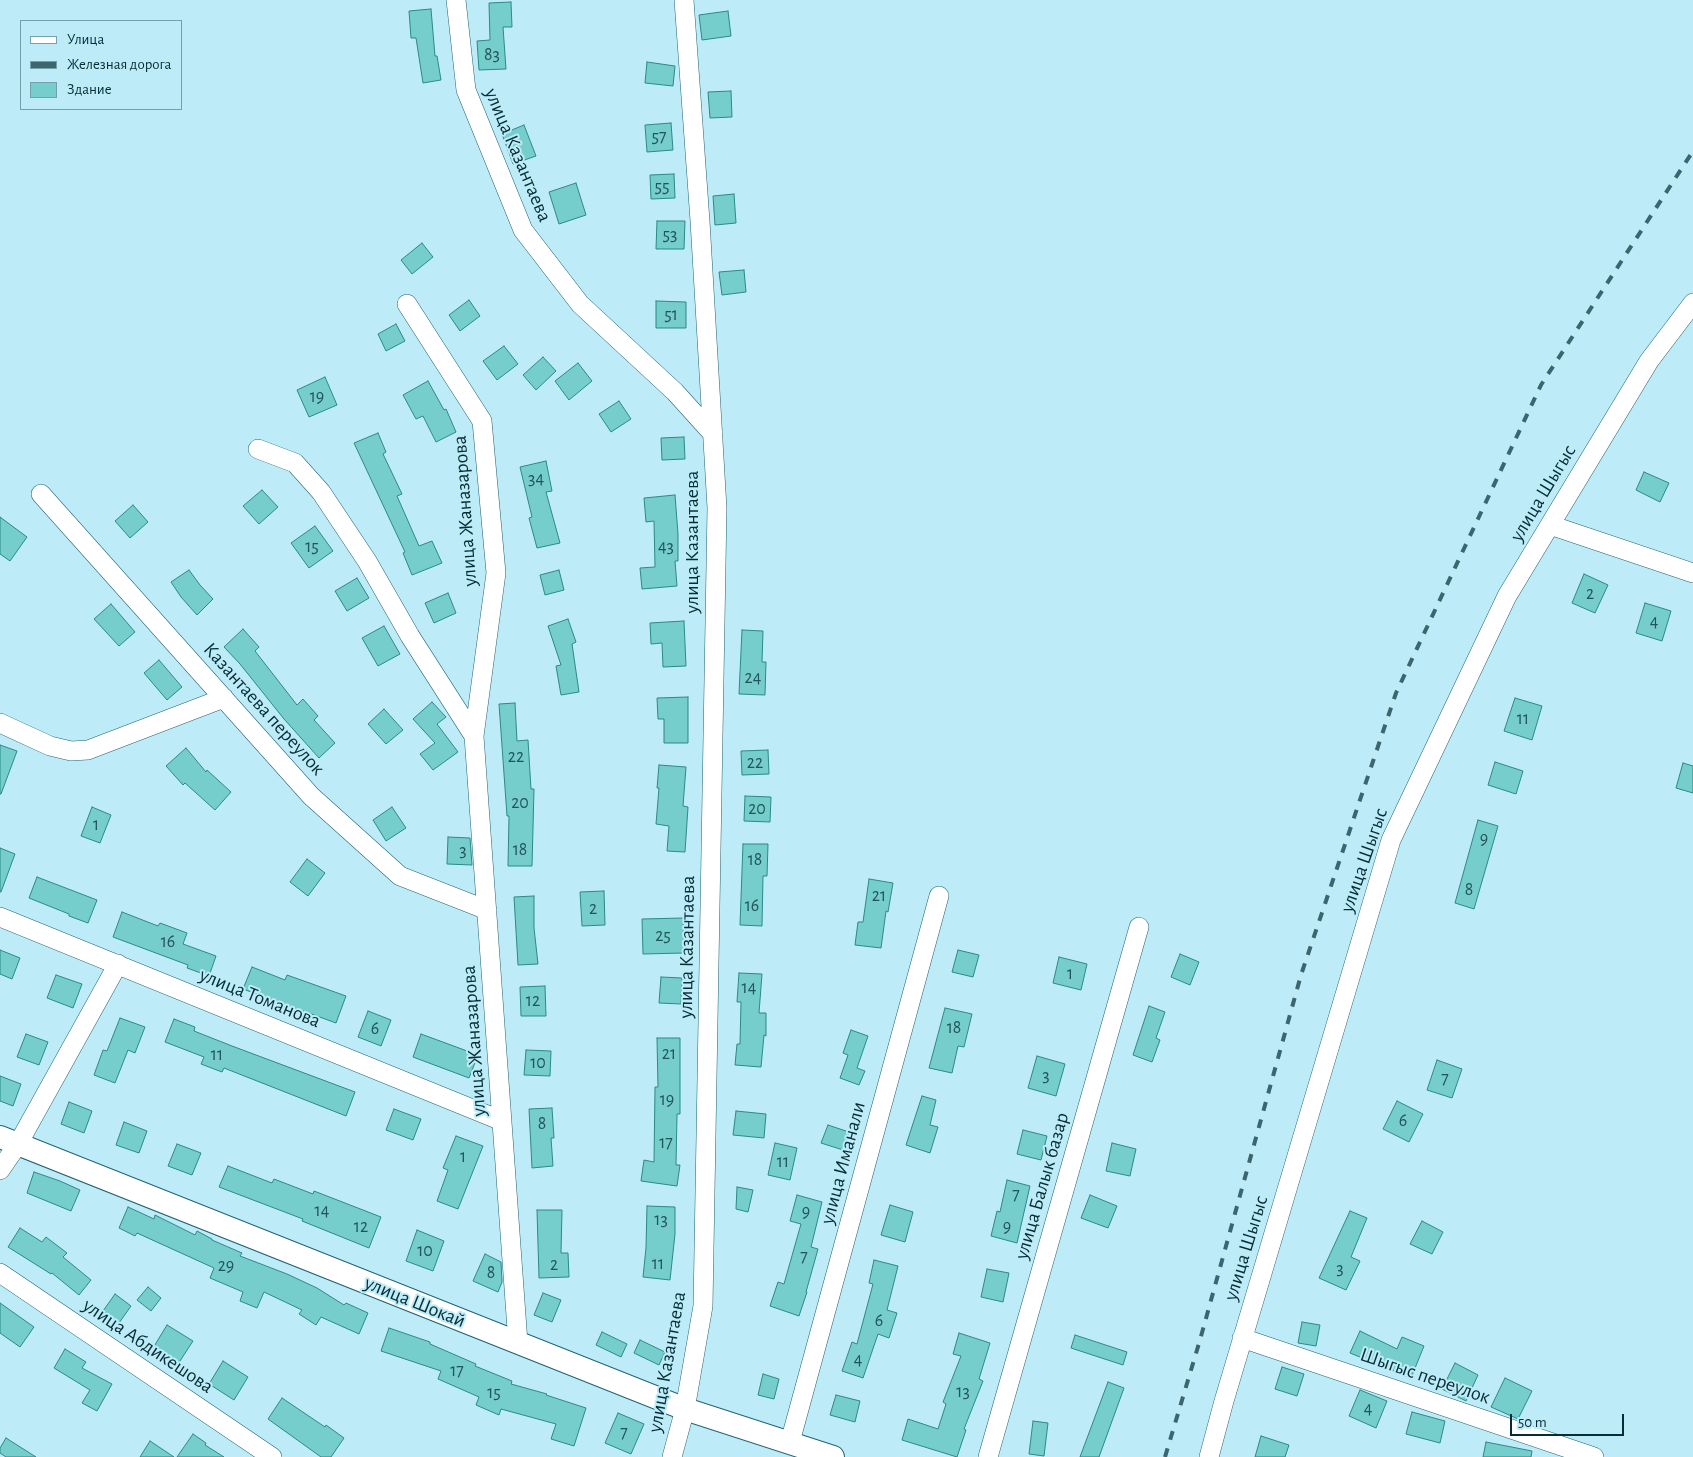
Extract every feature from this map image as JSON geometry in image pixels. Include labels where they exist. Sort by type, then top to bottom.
[{"type":"street","name":"улица Казантаева","points":[[456,0],[466,90],[523,230],[580,304],[674,392],[713,434]]},
{"type":"street","name":"улица Казантаева","points":[[672,1457],[685,1409],[703,1306],[717,508],[700,211],[684,0]]},
{"type":"street","name":"улица Шыгыс","points":[[1209,1457],[1242,1338],[1391,840],[1507,596],[1649,361],[1693,303]]},
{"type":"street","name":"улица Жаназарова","points":[[407,304],[482,422],[496,573],[474,736],[518,1343]]},
{"type":"street","name":"улица Жаназарова","points":[[258,449],[295,463],[321,492],[367,561],[410,636],[474,736]]},
{"type":"street","name":"Казантаева переулок","points":[[41,494],[311,796],[400,876],[487,910]]},
{"type":"street","points":[[1550,525],[1693,573]]},
{"type":"street","points":[[0,723],[50,746],[71,751],[88,750],[224,698]]},
{"type":"street","name":"улица Иманали","points":[[790,1442],[939,896]]},
{"type":"street","name":"улица Томанова","points":[[0,917],[502,1121]]},
{"type":"street","name":"улица Балык базар","points":[[988,1457],[1139,928]]},
{"type":"street","points":[[0,1170],[9,1141],[118,964]]},
{"type":"street","name":"улица Шокай","points":[[9,1141],[685,1409],[833,1457]]},
{"type":"street","name":"улица Абдикешова","points":[[0,1273],[272,1457]]},
{"type":"street","name":"Шыгыс переулок","points":[[1242,1338],[1594,1457]]},
{"type":"building","points":[[511,2],[512,27],[503,27],[506,69],[479,70],[477,41],[490,40],[489,3]]},
{"type":"building","points":[[431,9],[435,56],[437,56],[441,80],[423,83],[416,38],[411,38],[409,11]]},
{"type":"building","points":[[728,11],[731,36],[702,40],[699,15]]},
{"type":"building","points":[[647,62],[675,66],[673,86],[645,83]]},
{"type":"building","points":[[731,91],[732,117],[710,118],[708,92]]},
{"type":"building","points":[[671,123],[673,150],[647,152],[645,125]]},
{"type":"building","points":[[524,125],[536,156],[513,164],[502,134]]},
{"type":"building","points":[[674,174],[675,198],[651,199],[650,175]]},
{"type":"building","points":[[576,183],[586,215],[559,224],[549,192]]},
{"type":"building","points":[[734,194],[736,223],[715,225],[713,196]]},
{"type":"building","points":[[657,221],[685,221],[684,249],[656,249]]},
{"type":"building","points":[[422,243],[433,257],[412,274],[401,260]]},
{"type":"building","points":[[744,270],[746,292],[722,295],[719,272]]},
{"type":"building","points":[[469,300],[480,316],[460,331],[449,315]]},
{"type":"building","points":[[656,301],[686,302],[686,328],[656,328]]},
{"type":"building","points":[[396,324],[405,341],[386,351],[378,334]]},
{"type":"building","points":[[504,346],[518,364],[497,380],[483,361]]},
{"type":"building","points":[[543,357],[556,371],[536,390],[523,375]]},
{"type":"building","points":[[578,363],[592,381],[569,400],[555,381]]},
{"type":"building","points":[[325,377],[337,405],[309,417],[297,390]]},
{"type":"building","points":[[428,381],[444,410],[446,409],[456,432],[436,442],[423,416],[416,419],[403,395]]},
{"type":"building","points":[[619,401],[631,419],[611,432],[599,414]]},
{"type":"building","points":[[378,433],[386,452],[383,454],[402,494],[397,496],[419,546],[432,541],[442,563],[412,575],[403,553],[405,552],[354,443]]},
{"type":"building","points":[[684,437],[685,459],[662,460],[661,438]]},
{"type":"building","points":[[546,461],[552,491],[546,492],[560,543],[537,548],[529,518],[532,517],[520,467]]},
{"type":"building","points":[[1644,472],[1669,483],[1660,502],[1636,490]]},
{"type":"building","points":[[262,490],[278,507],[259,524],[243,506]]},
{"type":"building","points":[[675,495],[678,534],[678,561],[675,561],[677,586],[642,589],[640,568],[655,567],[654,521],[646,522],[644,498]]},
{"type":"building","points":[[133,505],[148,522],[130,538],[115,521]]},
{"type":"building","points":[[0,517],[27,537],[10,561],[0,554]]},
{"type":"building","points":[[315,526],[333,551],[309,568],[291,543]]},
{"type":"building","points":[[189,570],[213,599],[197,615],[171,582]]},
{"type":"building","points":[[559,570],[564,590],[545,595],[540,575]]},
{"type":"building","points":[[1584,574],[1608,585],[1595,613],[1572,603]]},
{"type":"building","points":[[357,578],[369,598],[347,611],[335,591]]},
{"type":"building","points":[[448,593],[456,613],[434,623],[425,603]]},
{"type":"building","points":[[1645,603],[1671,611],[1662,641],[1636,633]]},
{"type":"building","points":[[111,604],[135,632],[119,646],[94,619]]},
{"type":"building","points":[[568,619],[576,642],[572,644],[579,692],[561,695],[556,666],[561,665],[548,626]]},
{"type":"building","points":[[684,621],[686,666],[663,667],[662,643],[651,644],[650,623]]},
{"type":"building","points":[[384,626],[400,654],[378,666],[362,638]]},
{"type":"building","points":[[243,629],[259,647],[255,651],[297,705],[303,699],[318,716],[314,720],[335,743],[319,758],[224,647]]},
{"type":"building","points":[[742,630],[763,631],[762,662],[766,662],[765,695],[739,694]]},
{"type":"building","points":[[159,660],[182,687],[167,700],[144,673]]},
{"type":"building","points":[[688,697],[688,743],[664,743],[664,719],[658,719],[657,698]]},
{"type":"building","points":[[1515,698],[1542,706],[1532,740],[1504,731]]},
{"type":"building","points":[[432,702],[446,717],[437,724],[458,752],[433,770],[420,754],[435,743],[413,719]]},
{"type":"building","points":[[515,703],[517,741],[528,740],[531,789],[534,789],[532,866],[508,866],[509,816],[507,816],[499,704]]},
{"type":"building","points":[[384,709],[403,730],[386,744],[368,724]]},
{"type":"building","points":[[0,745],[17,751],[1,794],[0,794]]},
{"type":"building","points":[[186,748],[206,772],[207,770],[231,792],[215,810],[185,783],[183,785],[166,766]]},
{"type":"building","points":[[768,750],[769,774],[742,775],[741,751]]},
{"type":"building","points":[[1495,762],[1523,771],[1516,794],[1488,785]]},
{"type":"building","points":[[1683,763],[1693,766],[1693,793],[1676,788]]},
{"type":"building","points":[[659,765],[686,767],[683,806],[688,807],[685,852],[667,851],[669,826],[656,824]]},
{"type":"building","points":[[745,796],[771,797],[770,822],[744,821]]},
{"type":"building","points":[[92,807],[111,815],[100,843],[81,836]]},
{"type":"building","points":[[392,807],[406,828],[386,841],[373,820]]},
{"type":"building","points":[[1478,820],[1498,826],[1474,909],[1455,903]]},
{"type":"building","points":[[448,837],[470,838],[472,865],[447,864]]},
{"type":"building","points":[[743,844],[768,844],[767,876],[763,876],[762,926],[740,925]]},
{"type":"building","points":[[0,848],[15,854],[1,892],[0,892]]},
{"type":"building","points":[[307,859],[325,873],[308,896],[290,882]]},
{"type":"building","points":[[37,877],[97,900],[88,923],[29,898]]},
{"type":"building","points":[[869,879],[893,883],[888,912],[886,911],[881,948],[855,945],[858,922],[863,922]]},
{"type":"building","points":[[604,891],[605,925],[582,926],[580,892]]},
{"type":"building","points":[[534,896],[534,928],[538,964],[518,965],[514,897]]},
{"type":"building","points":[[122,912],[158,926],[160,923],[187,933],[183,944],[216,956],[209,976],[187,968],[188,965],[113,937]]},
{"type":"building","points":[[683,918],[684,953],[643,954],[642,919]]},
{"type":"building","points":[[0,950],[20,958],[12,979],[0,974]]},
{"type":"building","points":[[958,950],[979,955],[973,977],[952,972]]},
{"type":"building","points":[[1180,954],[1199,962],[1190,985],[1171,977]]},
{"type":"building","points":[[1059,957],[1087,964],[1081,990],[1053,983]]},
{"type":"building","points":[[252,967],[285,980],[287,975],[346,996],[336,1023],[243,989]]},
{"type":"building","points":[[739,973],[762,974],[759,1013],[766,1013],[766,1036],[764,1035],[761,1067],[735,1065],[737,1044],[740,1044],[741,1002],[737,1002]]},
{"type":"building","points":[[56,975],[82,984],[73,1008],[47,998]]},
{"type":"building","points":[[661,977],[682,978],[681,1004],[659,1003]]},
{"type":"building","points":[[545,986],[546,1016],[521,1016],[520,987]]},
{"type":"building","points":[[1149,1006],[1165,1012],[1156,1038],[1160,1040],[1152,1062],[1133,1055]]},
{"type":"building","points":[[945,1008],[972,1014],[964,1047],[958,1046],[952,1073],[929,1068]]},
{"type":"building","points":[[368,1011],[391,1020],[381,1046],[358,1037]]},
{"type":"building","points":[[120,1018],[145,1027],[135,1053],[128,1050],[115,1083],[94,1075],[103,1050],[107,1051]]},
{"type":"building","points":[[174,1019],[195,1027],[194,1031],[355,1092],[346,1116],[224,1068],[222,1072],[201,1064],[204,1057],[165,1042]]},
{"type":"building","points":[[851,1030],[868,1036],[857,1068],[865,1071],[859,1085],[840,1078],[848,1055],[843,1053]]},
{"type":"building","points":[[26,1034],[48,1042],[39,1065],[17,1057]]},
{"type":"building","points":[[421,1034],[478,1055],[469,1078],[413,1057]]},
{"type":"building","points":[[657,1038],[680,1038],[680,1114],[677,1114],[676,1165],[680,1165],[677,1186],[641,1181],[644,1160],[654,1162],[655,1087],[658,1087]]},
{"type":"building","points":[[526,1050],[551,1051],[550,1076],[524,1075]]},
{"type":"building","points":[[1037,1056],[1065,1064],[1056,1096],[1028,1088]]},
{"type":"building","points":[[1437,1060],[1462,1069],[1452,1098],[1427,1090]]},
{"type":"building","points":[[0,1076],[21,1084],[13,1106],[0,1101]]},
{"type":"building","points":[[922,1096],[936,1100],[930,1125],[938,1127],[930,1153],[906,1145]]},
{"type":"building","points":[[1397,1101],[1423,1114],[1409,1142],[1383,1129]]},
{"type":"building","points":[[69,1102],[92,1111],[84,1133],[61,1124]]},
{"type":"building","points":[[552,1108],[554,1138],[551,1138],[553,1166],[532,1168],[529,1109]]},
{"type":"building","points":[[394,1109],[421,1119],[413,1140],[386,1130]]},
{"type":"building","points":[[736,1111],[766,1114],[764,1138],[733,1135]]},
{"type":"building","points":[[124,1122],[147,1131],[139,1153],[116,1145]]},
{"type":"building","points":[[828,1125],[849,1132],[843,1150],[821,1143]]},
{"type":"building","points":[[1023,1130],[1047,1136],[1041,1160],[1017,1154]]},
{"type":"building","points":[[456,1136],[483,1146],[458,1209],[437,1201],[448,1170],[443,1168]]},
{"type":"building","points":[[775,1143],[797,1148],[790,1180],[768,1175]]},
{"type":"building","points":[[1112,1143],[1136,1149],[1130,1176],[1106,1171]]},
{"type":"building","points":[[177,1144],[201,1153],[192,1175],[168,1166]]},
{"type":"building","points":[[228,1166],[272,1183],[274,1179],[313,1194],[314,1191],[381,1217],[369,1248],[302,1221],[303,1219],[219,1187]]},
{"type":"building","points":[[34,1172],[80,1190],[71,1211],[27,1193]]},
{"type":"building","points":[[1007,1180],[1030,1186],[1017,1243],[991,1236],[997,1211],[1000,1212]]},
{"type":"building","points":[[737,1187],[753,1190],[748,1212],[736,1209]]},
{"type":"building","points":[[797,1195],[822,1202],[811,1247],[818,1249],[799,1316],[770,1306],[778,1282],[784,1284],[801,1224],[790,1221]]},
{"type":"building","points":[[1090,1195],[1117,1206],[1108,1228],[1081,1218]]},
{"type":"building","points":[[890,1205],[913,1212],[905,1242],[881,1235]]},
{"type":"building","points":[[647,1206],[675,1207],[675,1234],[670,1280],[643,1277]]},
{"type":"building","points":[[128,1207],[154,1219],[155,1215],[195,1235],[197,1231],[242,1253],[240,1256],[287,1274],[317,1288],[344,1305],[346,1303],[368,1313],[359,1334],[321,1317],[316,1325],[299,1314],[302,1310],[264,1292],[257,1308],[240,1301],[243,1292],[210,1278],[214,1268],[137,1233],[135,1236],[119,1228]]},
{"type":"building","points":[[537,1210],[562,1210],[561,1253],[568,1253],[569,1277],[539,1278]]},
{"type":"building","points":[[1350,1211],[1367,1218],[1351,1257],[1360,1261],[1346,1290],[1319,1278]]},
{"type":"building","points":[[1422,1221],[1443,1232],[1432,1254],[1410,1244]]},
{"type":"building","points":[[20,1228],[42,1242],[46,1237],[67,1253],[63,1257],[91,1280],[79,1295],[52,1273],[8,1247]]},
{"type":"building","points":[[417,1230],[444,1241],[433,1271],[406,1261]]},
{"type":"building","points":[[485,1254],[501,1262],[502,1282],[498,1292],[473,1281]]},
{"type":"building","points":[[874,1260],[898,1266],[887,1310],[897,1313],[889,1338],[878,1334],[863,1378],[842,1371],[852,1342],[857,1344],[873,1284],[869,1283]]},
{"type":"building","points":[[987,1269],[1009,1273],[1003,1302],[981,1297]]},
{"type":"building","points":[[148,1287],[161,1298],[151,1311],[137,1300]]},
{"type":"building","points":[[543,1293],[561,1300],[552,1322],[534,1315]]},
{"type":"building","points":[[115,1294],[131,1306],[119,1323],[103,1311]]},
{"type":"building","points":[[0,1303],[34,1327],[20,1347],[0,1333]]},
{"type":"building","points":[[1302,1322],[1320,1325],[1316,1346],[1298,1343]]},
{"type":"building","points":[[167,1325],[193,1341],[178,1364],[153,1348]]},
{"type":"building","points":[[389,1328],[430,1342],[430,1344],[476,1364],[475,1366],[512,1381],[511,1384],[586,1408],[574,1446],[551,1439],[556,1424],[501,1409],[499,1415],[476,1405],[479,1397],[438,1379],[441,1371],[381,1351]]},
{"type":"building","points":[[1360,1331],[1397,1349],[1402,1337],[1424,1346],[1411,1378],[1350,1353]]},
{"type":"building","points":[[602,1332],[627,1344],[621,1357],[596,1345]]},
{"type":"building","points":[[959,1333],[990,1343],[979,1379],[983,1381],[964,1429],[966,1430],[957,1457],[902,1440],[908,1419],[938,1429],[946,1404],[943,1402],[961,1356],[953,1354]]},
{"type":"building","points":[[1075,1335],[1127,1352],[1123,1365],[1071,1348]]},
{"type":"building","points":[[640,1340],[665,1352],[659,1365],[634,1353]]},
{"type":"building","points":[[65,1349],[86,1362],[82,1368],[112,1384],[97,1411],[82,1403],[90,1390],[54,1368]]},
{"type":"building","points":[[223,1361],[248,1377],[234,1400],[209,1384]]},
{"type":"building","points":[[1455,1363],[1478,1375],[1466,1401],[1442,1389]]},
{"type":"building","points":[[1282,1367],[1304,1374],[1297,1396],[1275,1389]]},
{"type":"building","points":[[763,1374],[779,1379],[774,1399],[758,1395]]},
{"type":"building","points":[[1505,1378],[1532,1391],[1518,1419],[1491,1407]]},
{"type":"building","points":[[1108,1382],[1124,1388],[1099,1457],[1080,1457]]},
{"type":"building","points":[[1360,1390],[1387,1401],[1376,1428],[1349,1416]]},
{"type":"building","points":[[836,1395],[860,1401],[855,1422],[830,1415]]},
{"type":"building","points":[[282,1398],[344,1438],[331,1457],[321,1457],[268,1419]]},
{"type":"building","points":[[1412,1412],[1445,1421],[1440,1443],[1406,1434]]},
{"type":"building","points":[[618,1413],[644,1424],[631,1454],[605,1443]]},
{"type":"building","points":[[1033,1421],[1048,1423],[1044,1456],[1029,1454]]},
{"type":"building","points":[[193,1434],[206,1443],[205,1445],[224,1457],[177,1457]]},
{"type":"building","points":[[1261,1436],[1289,1445],[1285,1457],[1255,1457]]},
{"type":"building","points":[[6,1438],[36,1457],[6,1457],[0,1453],[0,1448]]},
{"type":"building","points":[[150,1441],[174,1457],[140,1457]]},
{"type":"building","points":[[1486,1442],[1532,1451],[1531,1457],[1483,1457]]},
{"type":"railway","points":[[1165,1457],[1200,1340],[1301,975],[1396,693],[1541,385],[1693,151]]}]
